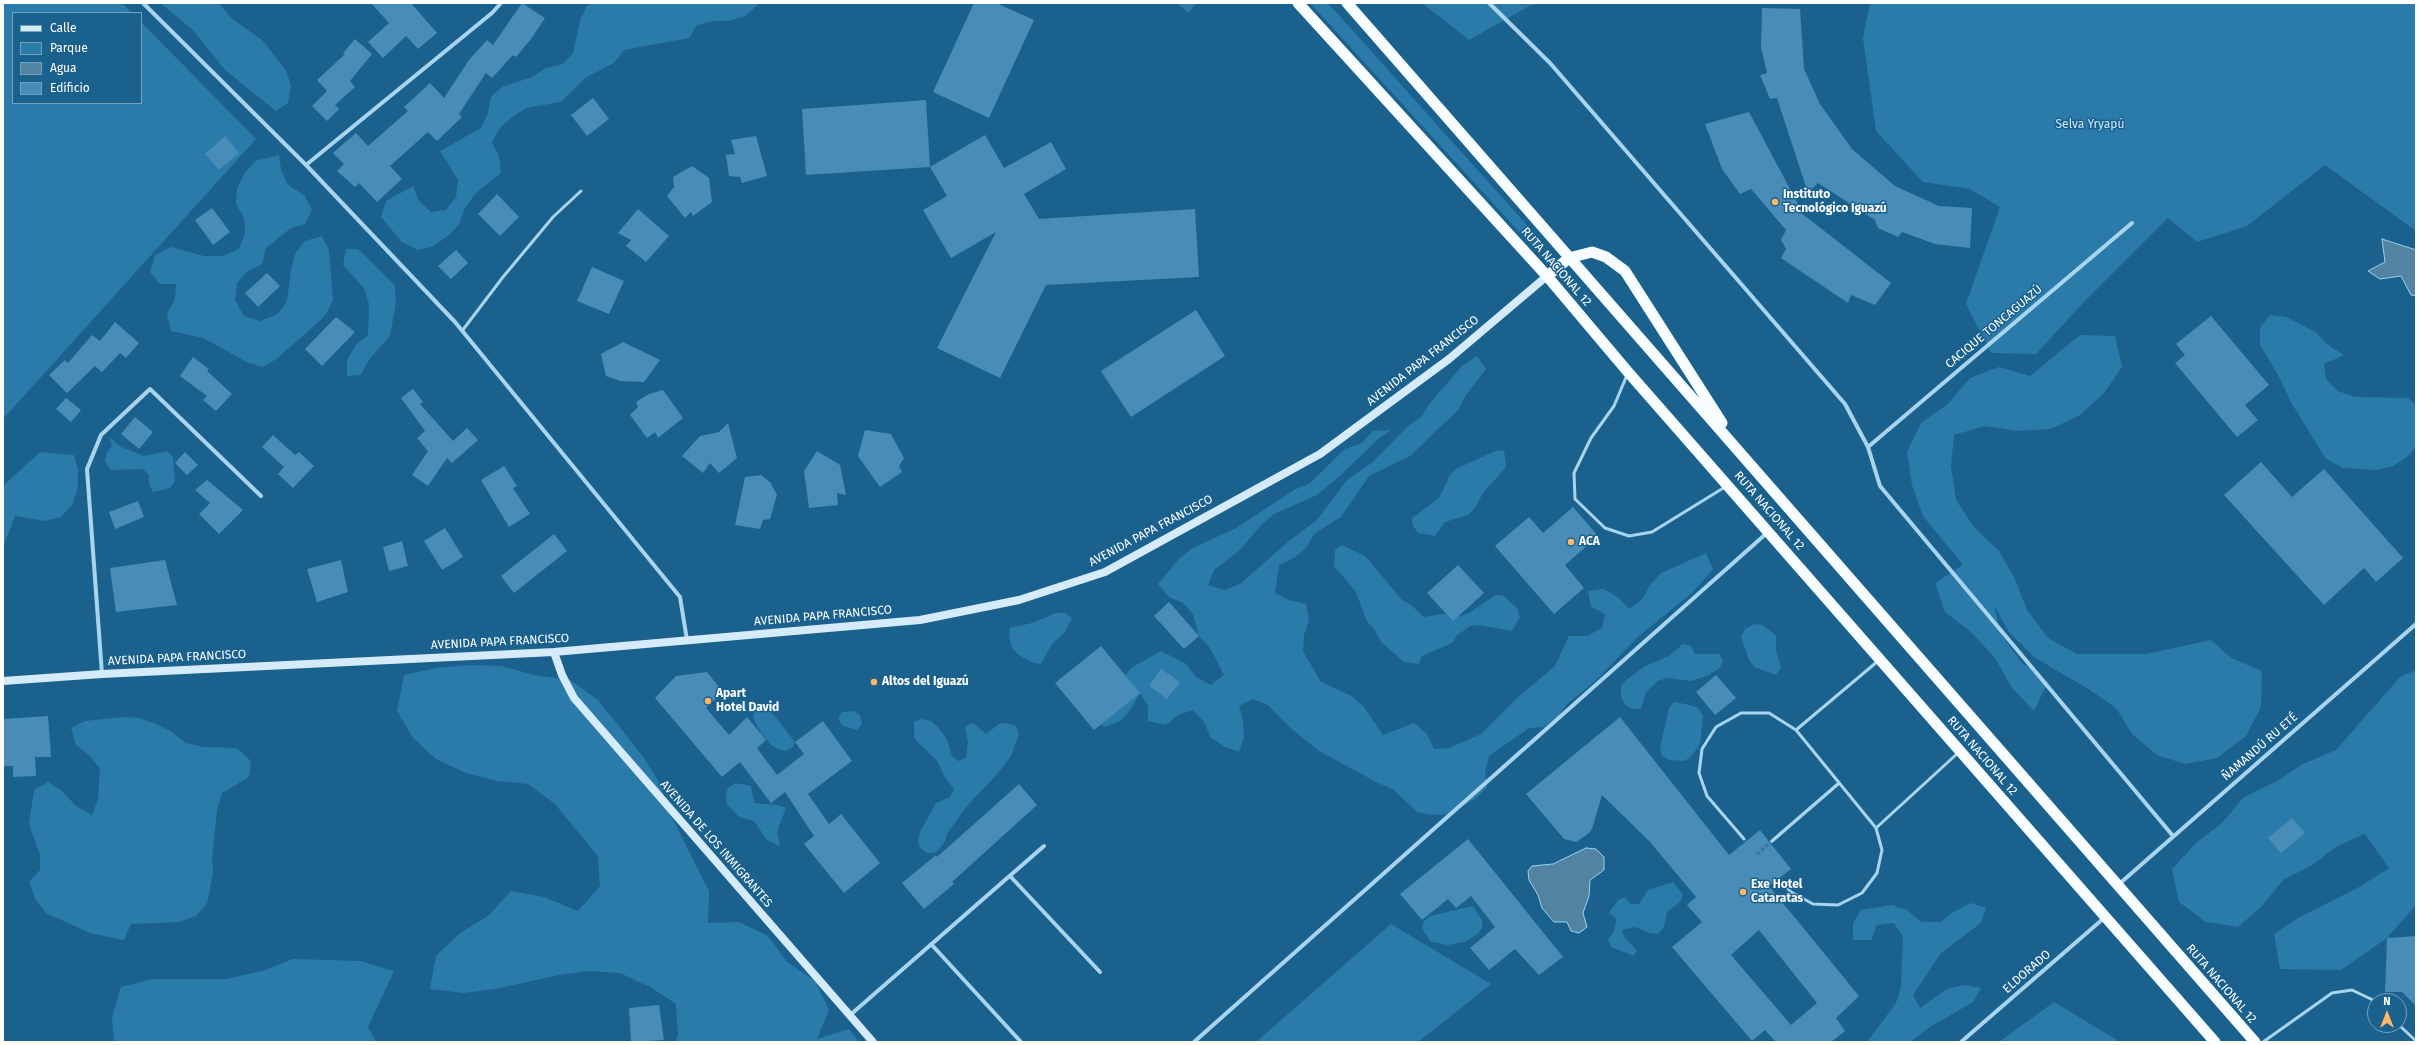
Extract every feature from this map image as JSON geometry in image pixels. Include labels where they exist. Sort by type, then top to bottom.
[{"type":"highway","name":"RUTA NACIONAL 12","points":[[1298,3],[1547,276],[1628,372],[1729,484],[2215,1042]]},
{"type":"highway","name":"RUTA NACIONAL 12","points":[[1347,3],[2117,886],[2255,1042]]},
{"type":"highway","points":[[1547,276],[1569,258],[1592,252],[1606,257],[1625,271],[1740,453]]},
{"type":"main road","name":"AVENIDA PAPA FRANCISCO","points":[[3,681],[102,674],[554,652],[920,620],[1019,600],[1104,572],[1320,454],[1449,359],[1547,276]]},
{"type":"main road","name":"AVENIDA DE LOS INMIGRANTES","points":[[554,652],[562,675],[574,698],[872,1042]]},
{"type":"street","points":[[143,3],[306,165],[462,331],[680,597],[687,640]]},
{"type":"street","points":[[306,165],[492,14],[501,3]]},
{"type":"street","points":[[1489,3],[1550,63],[1845,404],[1868,447],[1880,486],[2173,836]]},
{"type":"street","name":"CACIQUE TONCAGUAZÚ","points":[[1868,447],[2132,223]]},
{"type":"street","points":[[102,674],[87,469],[101,435],[150,389],[261,496]]},
{"type":"street","points":[[1194,1042],[1770,531]]},
{"type":"street","name":"ÑAMANDÚ RU ETÉ","points":[[2117,886],[2416,624]]},
{"type":"street","points":[[1772,841],[1838,784]]},
{"type":"street","points":[[849,1016],[1044,846]]},
{"type":"street","points":[[1010,876],[1100,972]]},
{"type":"street","name":"ELDORADO","points":[[1961,1042],[2106,917]]},
{"type":"street","points":[[931,944],[1021,1042]]},
{"type":"lane","points":[[462,331],[503,277],[548,223],[581,191]]},
{"type":"lane","points":[[1628,372],[1614,406],[1591,438],[1574,473],[1576,499],[1605,528],[1629,536],[1652,532],[1729,484]]},
{"type":"lane","points":[[1796,730],[1881,659]]},
{"type":"lane","points":[[1744,838],[1707,796],[1699,772],[1702,749],[1716,727],[1741,713],[1769,713],[1796,730],[1838,784],[1876,828],[1882,850],[1877,873],[1862,893],[1838,904],[1813,904],[1791,892],[1781,881]]},
{"type":"lane","points":[[1876,828],[1960,751]]},
{"type":"lane","points":[[2263,1042],[2332,993],[2352,990],[2367,997]]},
{"type":"lane","points":[[2407,1033],[2416,1041]]},
{"type":"green space","points":[[3,3],[122,3],[131,12],[12,12],[12,104],[142,104],[142,23],[256,139],[3,419]]},
{"type":"green space","points":[[160,3],[219,3],[231,18],[262,40],[286,70],[291,86],[288,103],[276,111],[225,70],[193,30]]},
{"type":"green space","points":[[592,3],[760,3],[745,16],[729,21],[713,21],[697,25],[689,38],[624,50],[614,63],[585,78],[561,102],[526,108],[512,117],[500,128],[492,142],[499,156],[501,173],[475,194],[465,208],[459,224],[449,235],[434,246],[418,250],[402,242],[381,217],[386,201],[413,186],[419,201],[431,212],[446,210],[456,197],[458,180],[440,151],[481,128],[488,113],[491,97],[502,87],[532,77],[546,68],[563,64],[573,53],[580,20],[587,6]]},
{"type":"green space","points":[[1176,3],[1196,3],[1189,13]]},
{"type":"green space","points":[[1310,3],[1328,3],[1542,242],[1534,248]]},
{"type":"green space","points":[[1422,3],[1556,3],[1531,5],[1469,40]]},
{"type":"green space","name":"Selva Yryapú","points":[[1870,3],[2416,3],[2416,231],[2325,165],[2247,226],[2197,242],[2168,218],[2082,304],[2036,354],[1991,353],[1966,304],[2000,207],[1970,189],[1923,182],[1876,131],[1863,38]]},
{"type":"green space","points":[[279,155],[281,170],[288,185],[304,195],[312,210],[305,224],[291,228],[266,248],[262,264],[248,271],[237,283],[235,300],[244,316],[260,321],[278,314],[287,301],[291,270],[295,254],[305,241],[322,236],[329,250],[333,300],[326,314],[314,326],[275,360],[262,367],[247,362],[203,338],[171,331],[167,314],[175,299],[176,284],[160,284],[150,272],[155,255],[171,247],[204,256],[223,256],[239,249],[245,234],[244,218],[236,204],[237,189],[244,174],[255,161]]},
{"type":"green space","points":[[346,249],[358,249],[395,286],[396,302],[390,336],[368,361],[361,375],[347,376],[347,360],[356,345],[368,335],[369,304],[364,288],[343,265]]},
{"type":"green space","points":[[2270,315],[2286,317],[2317,333],[2328,345],[2344,355],[2324,364],[2326,379],[2338,391],[2355,397],[2408,398],[2416,405],[2416,447],[2407,457],[2393,466],[2377,470],[2343,468],[2326,459],[2292,404],[2277,373],[2260,345],[2260,328]]},
{"type":"green space","points":[[2080,335],[2115,336],[2122,367],[2104,393],[2080,415],[2051,429],[2018,431],[1985,426],[1954,435],[1951,466],[1956,500],[1974,527],[1999,551],[2015,579],[2027,610],[2048,638],[2077,654],[2146,654],[2211,640],[2231,658],[2262,671],[2261,707],[2246,736],[2217,758],[2185,764],[2157,755],[2132,734],[2116,708],[2090,690],[2034,657],[2009,632],[1994,605],[2001,634],[2021,662],[2048,682],[2034,711],[2012,688],[1995,658],[1971,632],[1945,612],[1935,583],[1963,565],[1923,516],[1912,485],[1907,452],[1921,423],[1948,404],[1970,378],[1999,367],[2030,376]]},
{"type":"green space","points":[[1477,356],[1486,369],[1466,395],[1458,410],[1410,456],[1369,476],[1341,517],[1314,534],[1306,548],[1294,558],[1279,565],[1275,593],[1289,600],[1306,604],[1309,621],[1304,635],[1303,651],[1321,682],[1352,696],[1364,707],[1383,735],[1414,723],[1427,734],[1434,749],[1449,748],[1481,734],[1516,699],[1555,666],[1569,636],[1587,636],[1602,628],[1605,614],[1591,607],[1588,591],[1603,589],[1618,597],[1629,609],[1642,599],[1650,585],[1661,573],[1706,553],[1713,569],[1692,593],[1638,637],[1594,682],[1567,704],[1557,717],[1544,727],[1529,728],[1489,756],[1485,772],[1487,787],[1476,798],[1449,814],[1432,815],[1417,812],[1394,790],[1319,751],[1293,730],[1268,705],[1253,699],[1239,706],[1243,721],[1244,737],[1239,752],[1225,747],[1211,738],[1204,722],[1193,710],[1178,715],[1166,725],[1148,721],[1148,706],[1140,693],[1131,709],[1120,721],[1105,727],[1091,720],[1131,668],[1161,651],[1185,663],[1196,677],[1211,685],[1224,675],[1210,648],[1199,636],[1193,614],[1183,603],[1169,597],[1158,584],[1179,559],[1191,549],[1236,528],[1294,490],[1310,483],[1345,449],[1362,443],[1373,431],[1391,430],[1378,439],[1342,474],[1317,495],[1274,514],[1261,525],[1240,550],[1214,570],[1208,585],[1224,590],[1240,584],[1289,541],[1317,520],[1347,480],[1373,462],[1407,427],[1421,417],[1430,403],[1462,366]]},
{"type":"green space","points":[[109,437],[121,447],[144,456],[167,451],[173,457],[175,481],[170,488],[153,492],[149,484],[149,475],[143,469],[110,470],[105,461],[107,452],[112,446]]},
{"type":"green space","points":[[1504,450],[1506,467],[1483,493],[1475,508],[1468,515],[1445,522],[1435,536],[1418,533],[1413,526],[1412,518],[1439,498],[1450,475],[1456,469],[1495,451]]},
{"type":"green space","points":[[40,452],[74,455],[78,470],[78,488],[72,505],[61,517],[45,521],[15,516],[3,547],[3,486]]},
{"type":"green space","points":[[1342,545],[1365,556],[1402,600],[1410,604],[1424,617],[1442,614],[1459,616],[1467,614],[1496,595],[1504,596],[1517,608],[1520,617],[1512,631],[1478,625],[1470,626],[1456,636],[1452,643],[1422,656],[1419,664],[1404,662],[1381,642],[1373,627],[1367,622],[1356,592],[1334,566],[1335,550]]},
{"type":"green space","points":[[1056,613],[1065,613],[1072,618],[1065,632],[1052,644],[1041,664],[1033,663],[1017,654],[1012,647],[1009,637],[1010,628],[1032,623]]},
{"type":"green space","points":[[1754,624],[1762,625],[1776,635],[1776,651],[1781,667],[1776,675],[1754,667],[1749,660],[1741,637],[1745,629]]},
{"type":"green space","points":[[1683,644],[1691,646],[1695,654],[1720,654],[1723,661],[1720,668],[1707,676],[1691,681],[1666,678],[1658,681],[1646,692],[1641,709],[1632,709],[1625,705],[1621,696],[1621,687],[1625,681],[1645,666],[1669,656]]},
{"type":"green space","points":[[469,665],[502,666],[534,675],[570,680],[598,700],[642,755],[659,782],[671,815],[709,891],[708,923],[739,922],[768,936],[787,962],[815,981],[829,1010],[817,1039],[849,1029],[859,1042],[675,1042],[678,1036],[676,1004],[650,987],[620,973],[589,971],[559,975],[495,989],[463,993],[430,989],[436,956],[460,933],[488,916],[511,891],[544,897],[578,911],[600,886],[598,856],[555,804],[528,784],[497,781],[466,773],[436,759],[413,738],[397,711],[404,675],[436,668]]},
{"type":"green space","points":[[2416,670],[2416,905],[2387,938],[2341,970],[2280,969],[2274,934],[2300,917],[2361,886],[2389,868],[2365,834],[2337,846],[2311,866],[2283,880],[2262,906],[2238,927],[2206,922],[2179,902],[2172,869],[2196,843],[2222,823],[2244,797],[2277,781],[2303,764],[2336,750],[2400,677]]},
{"type":"green space","points":[[1674,702],[1698,708],[1703,716],[1700,744],[1691,757],[1684,761],[1669,760],[1662,756],[1660,748],[1669,708]]},
{"type":"green space","points":[[761,705],[774,715],[795,742],[793,747],[786,751],[778,749],[771,745],[761,733],[753,718],[755,710]]},
{"type":"green space","points":[[853,711],[860,715],[862,723],[858,730],[843,726],[838,719],[842,712]]},
{"type":"green space","points":[[122,717],[139,718],[156,724],[172,732],[186,743],[203,747],[237,748],[251,761],[249,777],[222,793],[217,810],[212,858],[213,873],[207,904],[196,916],[179,922],[131,924],[124,940],[90,933],[46,913],[36,900],[29,882],[40,870],[40,855],[29,824],[34,790],[48,782],[62,791],[76,806],[92,815],[98,799],[100,769],[90,756],[76,745],[71,728],[85,721]]},
{"type":"green space","points":[[921,719],[931,721],[938,727],[947,740],[952,756],[958,761],[966,758],[968,742],[965,727],[973,723],[986,734],[999,724],[1007,723],[1016,726],[1019,734],[1011,756],[998,773],[967,806],[947,834],[945,842],[936,852],[927,853],[920,848],[918,841],[920,832],[936,803],[950,797],[954,789],[944,776],[938,762],[914,738],[914,722]]},
{"type":"green space","points":[[735,783],[751,786],[754,803],[778,805],[786,808],[777,831],[780,846],[767,840],[754,821],[739,817],[727,804],[726,795],[728,788]]},
{"type":"green space","points":[[1673,882],[1683,895],[1680,902],[1667,912],[1664,927],[1658,934],[1650,933],[1635,927],[1622,930],[1625,938],[1637,950],[1634,956],[1611,947],[1608,939],[1613,933],[1617,919],[1609,913],[1618,900],[1625,897],[1631,904],[1639,904],[1648,890]]},
{"type":"green space","points":[[1971,903],[1986,908],[1981,923],[1941,953],[1913,995],[1920,1008],[1947,989],[1964,985],[1981,988],[1973,1002],[1930,1027],[1910,1042],[1867,1042],[1896,1003],[1901,987],[1903,937],[1894,923],[1877,925],[1871,940],[1853,940],[1853,923],[1861,910],[1892,905],[1907,910],[1921,922],[1941,922],[1953,912]]},
{"type":"green space","points":[[1473,906],[1482,920],[1482,928],[1478,934],[1464,942],[1448,945],[1431,942],[1422,929],[1424,921],[1430,916]]},
{"type":"green space","points":[[1391,924],[1491,984],[1418,1042],[1256,1042]]},
{"type":"green space","points":[[293,959],[360,961],[394,971],[368,1027],[376,1042],[114,1042],[112,1017],[121,987],[153,979],[226,979],[262,971]]},
{"type":"green space","points":[[2054,1002],[2120,1042],[1999,1042]]},
{"type":"water","points":[[2382,239],[2416,250],[2416,296],[2411,295],[2401,276],[2380,279],[2368,271],[2385,262]]},
{"type":"water","points":[[1586,848],[1596,849],[1604,857],[1604,870],[1590,880],[1589,896],[1583,913],[1587,927],[1579,933],[1571,931],[1567,922],[1554,922],[1542,908],[1538,895],[1529,880],[1528,871],[1532,866],[1553,864]]},
{"type":"building","points":[[371,3],[411,3],[437,33],[418,49],[406,36],[383,58],[368,42],[389,23]]},
{"type":"building","points":[[522,3],[545,18],[531,39],[516,57],[513,55],[492,78],[486,73],[459,114],[462,117],[437,141],[428,132],[390,166],[402,179],[377,202],[359,183],[355,187],[337,171],[344,164],[333,153],[356,133],[368,146],[408,111],[404,107],[430,83],[444,98],[469,60],[487,40],[493,45]]},
{"type":"building","points":[[974,3],[996,3],[1034,20],[989,118],[933,92]]},
{"type":"building","points":[[1762,8],[1800,9],[1804,69],[1820,104],[1852,149],[1895,186],[1939,206],[1972,208],[1970,248],[1935,244],[1902,232],[1898,237],[1878,228],[1875,220],[1818,183],[1808,193],[1777,98],[1770,99],[1760,75],[1767,73],[1761,47]]},
{"type":"building","points":[[355,39],[372,54],[350,81],[355,87],[335,105],[339,109],[327,121],[312,106],[327,91],[317,80],[345,54],[343,53]]},
{"type":"building","points":[[593,98],[609,119],[587,136],[571,115]]},
{"type":"building","points":[[926,100],[930,167],[806,175],[802,109]]},
{"type":"building","points":[[1749,112],[1798,204],[1795,208],[1891,283],[1875,305],[1851,295],[1848,303],[1781,258],[1786,249],[1781,240],[1786,230],[1751,189],[1740,194],[1722,169],[1705,124]]},
{"type":"building","points":[[985,135],[1004,168],[1051,142],[1066,169],[1024,194],[1039,219],[1195,209],[1199,277],[1046,285],[1000,378],[937,348],[996,232],[951,258],[923,210],[947,196],[930,167]]},
{"type":"building","points":[[225,136],[239,153],[219,170],[205,154]]},
{"type":"building","points":[[756,136],[767,176],[742,183],[740,177],[729,176],[726,155],[735,154],[731,140]]},
{"type":"building","points":[[692,166],[709,178],[712,202],[693,216],[691,212],[685,218],[667,196],[674,187],[673,177]]},
{"type":"building","points":[[497,194],[519,217],[500,236],[478,214]]},
{"type":"building","points":[[212,208],[230,232],[213,245],[195,220]]},
{"type":"building","points":[[638,209],[669,236],[646,262],[626,246],[631,240],[618,233]]},
{"type":"building","points":[[456,250],[468,263],[451,279],[438,266]]},
{"type":"building","points":[[592,267],[624,281],[609,314],[577,301]]},
{"type":"building","points":[[267,273],[280,286],[258,307],[245,293]]},
{"type":"building","points":[[1196,310],[1225,356],[1131,417],[1101,371]]},
{"type":"building","points":[[2211,316],[2269,385],[2245,405],[2258,420],[2237,437],[2175,363],[2185,355],[2176,344]]},
{"type":"building","points":[[336,317],[355,332],[322,366],[305,349]]},
{"type":"building","points":[[115,322],[139,343],[126,358],[120,353],[102,372],[95,366],[67,393],[49,375],[65,360],[68,363],[92,335],[100,341]]},
{"type":"building","points":[[623,342],[660,360],[644,382],[620,381],[606,376],[601,354]]},
{"type":"building","points":[[193,357],[209,369],[207,371],[232,394],[216,411],[203,400],[207,396],[180,376]]},
{"type":"building","points":[[413,389],[423,402],[420,404],[453,441],[467,428],[478,440],[452,463],[447,458],[428,486],[412,475],[428,451],[417,438],[425,431],[401,398]]},
{"type":"building","points":[[663,390],[683,418],[658,438],[655,432],[647,438],[630,415],[638,407],[636,402],[649,394]]},
{"type":"building","points":[[66,398],[81,410],[71,422],[56,409]]},
{"type":"building","points":[[135,417],[153,432],[139,449],[121,434]]},
{"type":"building","points":[[728,423],[737,458],[719,473],[710,463],[703,473],[682,456],[700,436],[719,432]]},
{"type":"building","points":[[865,430],[891,434],[904,458],[899,466],[902,472],[880,487],[858,456]]},
{"type":"building","points":[[273,435],[295,455],[299,452],[314,466],[293,488],[278,474],[284,467],[262,447]]},
{"type":"building","points":[[817,451],[840,465],[846,495],[837,493],[838,505],[809,508],[804,471]]},
{"type":"building","points":[[185,452],[198,465],[187,475],[175,463]]},
{"type":"building","points":[[2261,462],[2292,497],[2324,469],[2403,558],[2376,582],[2364,568],[2324,605],[2224,495]]},
{"type":"building","points":[[504,466],[517,486],[513,488],[530,514],[509,527],[481,480]]},
{"type":"building","points":[[761,475],[770,482],[777,495],[770,519],[763,520],[760,529],[735,525],[745,477]]},
{"type":"building","points":[[207,480],[243,510],[219,534],[199,514],[210,503],[195,490]]},
{"type":"building","points":[[138,501],[144,517],[115,529],[109,512]]},
{"type":"building","points":[[1573,507],[1598,536],[1565,565],[1584,588],[1554,614],[1495,546],[1529,517],[1543,533]]},
{"type":"building","points":[[445,528],[463,557],[442,570],[424,541]]},
{"type":"building","points":[[554,534],[567,551],[514,593],[501,576]]},
{"type":"building","points":[[402,541],[408,566],[389,571],[383,547]]},
{"type":"building","points":[[165,560],[177,605],[116,612],[110,568]]},
{"type":"building","points":[[341,560],[348,592],[317,602],[307,569]]},
{"type":"building","points":[[1458,565],[1484,593],[1453,621],[1427,593]]},
{"type":"building","points":[[1169,602],[1199,636],[1184,649],[1154,616]]},
{"type":"building","points":[[1101,646],[1140,693],[1094,730],[1055,683]]},
{"type":"building","points":[[1161,669],[1180,682],[1167,699],[1149,686]]},
{"type":"building","points":[[707,672],[723,692],[706,708],[729,735],[747,717],[766,740],[757,748],[777,775],[804,754],[795,742],[823,721],[852,761],[808,794],[829,824],[841,814],[880,863],[844,893],[804,844],[814,836],[785,792],[771,803],[740,762],[722,777],[655,698],[676,676]]},
{"type":"building","points":[[1716,675],[1736,698],[1715,715],[1696,692]]},
{"type":"building","points":[[48,716],[51,757],[35,757],[36,776],[13,777],[13,766],[3,766],[3,719]]},
{"type":"building","points":[[1620,717],[1729,855],[1760,830],[1791,869],[1769,886],[1859,996],[1836,1018],[1845,1031],[1831,1042],[1776,1042],[1765,1030],[1752,1041],[1672,947],[1702,922],[1687,905],[1696,897],[1650,842],[1602,795],[1592,829],[1588,834],[1576,842],[1564,839],[1526,794]],"holes":[[[1759,930],[1817,1003],[1791,1025],[1731,955]]]},
{"type":"building","points":[[1019,784],[1037,805],[952,882],[954,884],[924,909],[902,883],[936,855],[937,857]]},
{"type":"building","points":[[2292,818],[2305,833],[2281,853],[2268,838]]},
{"type":"building","points":[[1468,839],[1563,957],[1539,975],[1515,949],[1489,970],[1470,948],[1495,927],[1471,896],[1456,908],[1448,899],[1422,920],[1400,894]]},
{"type":"building","points":[[2416,936],[2416,1006],[2407,997],[2407,993],[2385,992],[2387,938]]},
{"type":"building","points":[[659,1005],[664,1040],[631,1042],[629,1008]]},
{"type":"tunnel","points":[[1757,854],[1772,841]]},
{"type":"place","name":"Instituto Tecnológico Iguazú","points":[[1775,202]]},
{"type":"place","name":"ACA","points":[[1571,542]]},
{"type":"place","name":"Altos del Iguazú","points":[[874,682]]},
{"type":"place","name":"Apart Hotel David","points":[[708,701]]},
{"type":"place","name":"Exe Hotel Cataratas","points":[[1743,892]]}]
